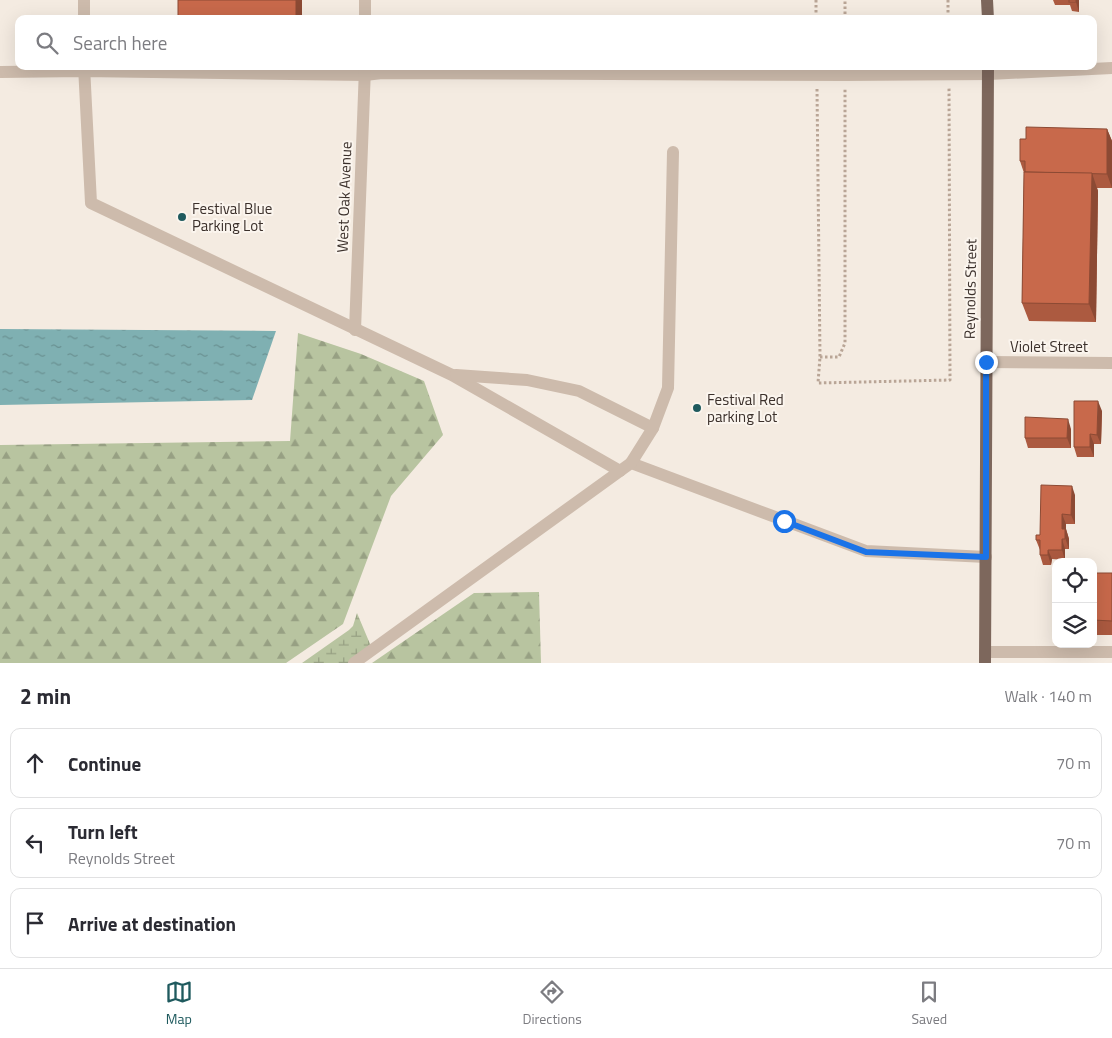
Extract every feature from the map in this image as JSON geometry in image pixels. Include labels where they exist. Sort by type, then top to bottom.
[{"type":"main road","points":[[987,0],[988,15]]},
{"type":"main road","name":"Reynolds Street","points":[[985,658],[988,70]]},
{"type":"street","points":[[84,0],[84,15]]},
{"type":"street","points":[[365,0],[365,15]]},
{"type":"street","points":[[1097,68],[1112,68]]},
{"type":"street","points":[[0,72],[42,70]]},
{"type":"street","points":[[84,70],[91,203],[452,375],[620,471]]},
{"type":"street","points":[[365,70],[382,72],[845,75],[949,74],[988,70]]},
{"type":"street","name":"West Oak Avenue","points":[[355,330],[365,70]]},
{"type":"street","points":[[354,663],[631,463],[653,428],[668,388],[672,152]]},
{"type":"street","name":"Violet Street","points":[[986,362],[1112,363]]},
{"type":"street","points":[[452,375],[527,380],[579,391],[653,428]]},
{"type":"street","points":[[631,463],[866,552],[986,557]]},
{"type":"street","points":[[985,658],[1107,656]]},
{"type":"path","points":[[816,0],[816,15]]},
{"type":"path","points":[[845,0],[845,15]]},
{"type":"path","points":[[948,0],[948,15]]},
{"type":"path","points":[[816,75],[820,357],[818,383],[950,380],[949,74]]},
{"type":"path","points":[[820,357],[839,356],[846,344],[845,75]]},
{"type":"green space","points":[[298,333],[361,354],[424,381],[443,435],[391,496],[343,624],[286,663],[0,663],[0,445],[290,441]]},
{"type":"green space","points":[[539,592],[541,663],[372,663],[474,593]]},
{"type":"green space","points":[[357,613],[373,651],[356,663],[302,663],[349,630],[353,626]]},
{"type":"water","points":[[0,329],[276,331],[252,400],[0,405]]},
{"type":"building","points":[[178,0],[296,0],[296,15],[178,15]]},
{"type":"building","points":[[1026,127],[1107,129],[1107,174],[1025,172],[1025,161],[1020,161],[1020,139],[1026,139]]},
{"type":"building","points":[[1024,172],[1092,173],[1089,304],[1022,303]]},
{"type":"building","points":[[1074,401],[1098,401],[1097,435],[1090,434],[1090,447],[1074,447]]},
{"type":"building","points":[[1025,417],[1068,419],[1067,438],[1025,438]]},
{"type":"building","points":[[1041,485],[1072,486],[1071,515],[1062,514],[1062,529],[1065,529],[1065,539],[1062,539],[1062,550],[1048,550],[1048,555],[1040,555],[1040,540],[1036,540],[1036,535],[1040,535]]},
{"type":"building","points":[[1097,573],[1112,573],[1112,621],[1097,620]]},
{"type":"place","name":"Festival Blue Parking Lot","points":[[182,217]]},
{"type":"place","name":"Festival Red parking Lot","points":[[697,408]]},
{"type":"route","points":[[784,521],[866,552],[986,557],[986,362]]}]
